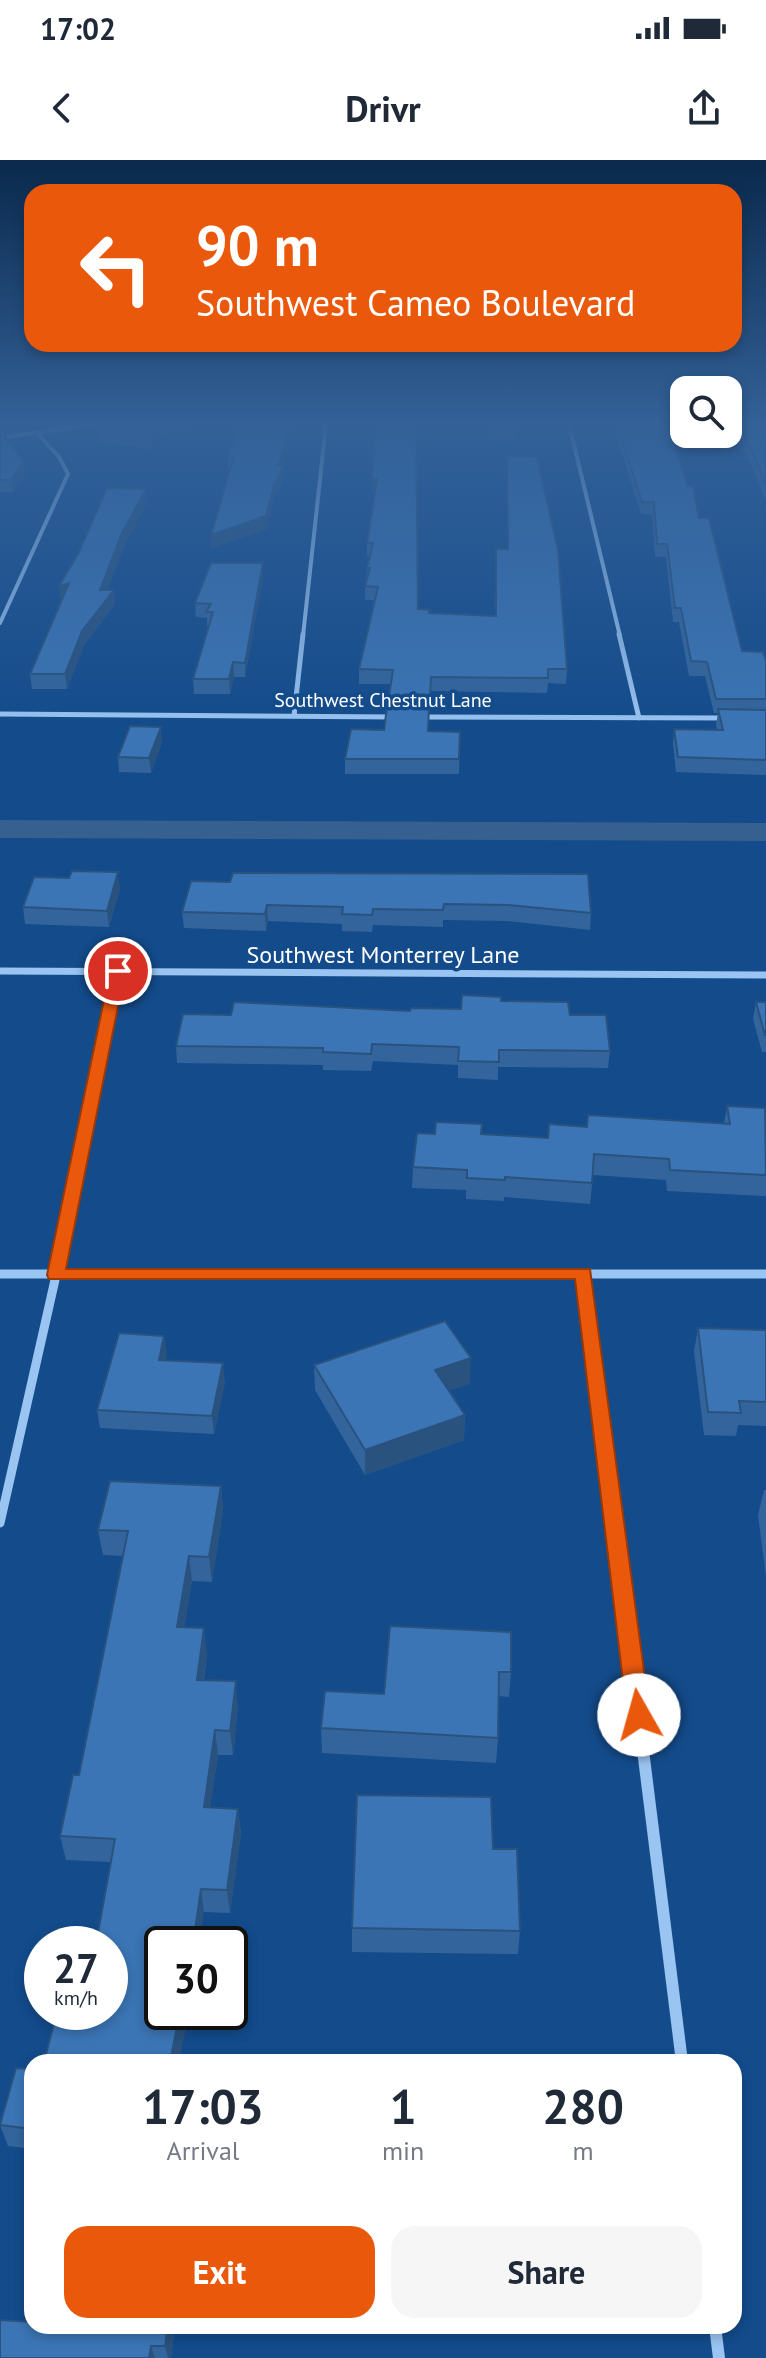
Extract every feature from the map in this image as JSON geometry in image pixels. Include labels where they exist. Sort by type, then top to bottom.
[{"type":"street","points":[[0,623],[44,527]]},
{"type":"street","points":[[294,716],[315,527]]},
{"type":"street","points":[[593,527],[639,718]]},
{"type":"street","name":"Southwest Chestnut Lane","points":[[0,714],[404,717]]},
{"type":"street","name":"Southwest Chestnut Lane","points":[[419,717],[734,719]]},
{"type":"street","name":"Southwest Monterrey Lane","points":[[0,971],[766,975]]},
{"type":"street","points":[[0,1523],[56,1275],[118,971]]},
{"type":"street","points":[[583,1273],[681,2054]]},
{"type":"street","points":[[0,1274],[766,1274]]},
{"type":"street","points":[[716,2334],[719,2358]]},
{"type":"building","points":[[90,527],[126,527],[100,590],[114,590],[82,631],[65,674],[30,674],[69,583],[59,586]]},
{"type":"building","points":[[213,527],[235,527],[211,535]]},
{"type":"building","points":[[370,527],[417,527],[418,609],[430,610],[429,613],[496,616],[496,549],[508,549],[508,527],[553,527],[558,550],[567,669],[548,669],[548,678],[431,677],[430,696],[389,696],[393,670],[359,669],[378,587],[365,586],[373,543],[367,543]]},
{"type":"building","points":[[656,527],[711,527],[742,651],[763,652],[766,661],[766,699],[716,699],[707,662],[691,661],[681,608],[675,608],[667,544],[657,544]]},
{"type":"building","points":[[211,563],[263,563],[245,663],[233,662],[229,679],[193,679],[213,612],[206,612],[211,604],[195,603]]},
{"type":"building","points":[[387,707],[429,707],[428,731],[460,732],[459,759],[345,759],[351,729],[384,730]]},
{"type":"building","points":[[718,709],[766,710],[766,760],[678,757],[674,729],[723,730]]},
{"type":"building","points":[[130,726],[161,727],[149,758],[118,757]]},
{"type":"building","points":[[72,871],[118,872],[107,911],[23,907],[34,877],[69,878]]},
{"type":"building","points":[[233,873],[588,874],[591,913],[508,905],[444,904],[443,910],[373,909],[372,915],[342,914],[343,907],[267,905],[265,914],[182,912],[191,881],[230,882]]},
{"type":"building","points":[[462,995],[501,997],[501,1001],[568,1002],[570,1015],[606,1015],[610,1051],[499,1050],[499,1062],[458,1061],[459,1047],[372,1044],[371,1054],[323,1052],[323,1048],[176,1046],[183,1014],[231,1015],[234,1002],[410,1011],[411,1008],[461,1009]]},
{"type":"building","points":[[756,1002],[766,1002],[766,1035],[765,1035]]},
{"type":"building","points":[[727,1106],[765,1108],[766,1175],[670,1170],[669,1159],[594,1154],[592,1183],[505,1177],[505,1180],[467,1178],[467,1170],[413,1167],[417,1133],[435,1134],[436,1122],[482,1124],[481,1134],[548,1138],[549,1124],[587,1127],[588,1115],[730,1124]]},
{"type":"building","points":[[445,1321],[471,1358],[435,1370],[465,1415],[365,1450],[314,1365]]},
{"type":"building","points":[[698,1328],[766,1330],[766,1402],[739,1401],[741,1413],[708,1412]]},
{"type":"building","points":[[119,1333],[164,1336],[159,1360],[223,1363],[212,1416],[97,1410]]},
{"type":"building","points":[[110,1481],[221,1486],[209,1557],[189,1556],[177,1627],[204,1628],[197,1680],[236,1681],[230,1731],[215,1730],[204,1807],[238,1809],[227,1890],[201,1889],[196,1926],[144,1926],[144,2030],[176,2030],[172,2054],[46,2054],[52,2030],[128,2030],[128,1926],[99,1926],[115,1839],[60,1836],[73,1775],[79,1775],[128,1531],[98,1530]]},
{"type":"building","points":[[390,1626],[511,1632],[511,1672],[499,1672],[498,1738],[321,1728],[325,1691],[384,1694]]},
{"type":"building","points":[[357,1795],[491,1797],[493,1849],[517,1849],[520,1931],[352,1928]]},
{"type":"building","points":[[16,2068],[24,2068],[24,2128],[0,2125]]},
{"type":"building","points":[[0,2320],[24,2322],[24,2334],[167,2334],[165,2346],[151,2346],[149,2358],[0,2358]]},
{"type":"waterway","points":[[0,829],[766,832]]},
{"type":"route","points":[[118,971],[56,1275],[583,1273],[639,1715]]}]
